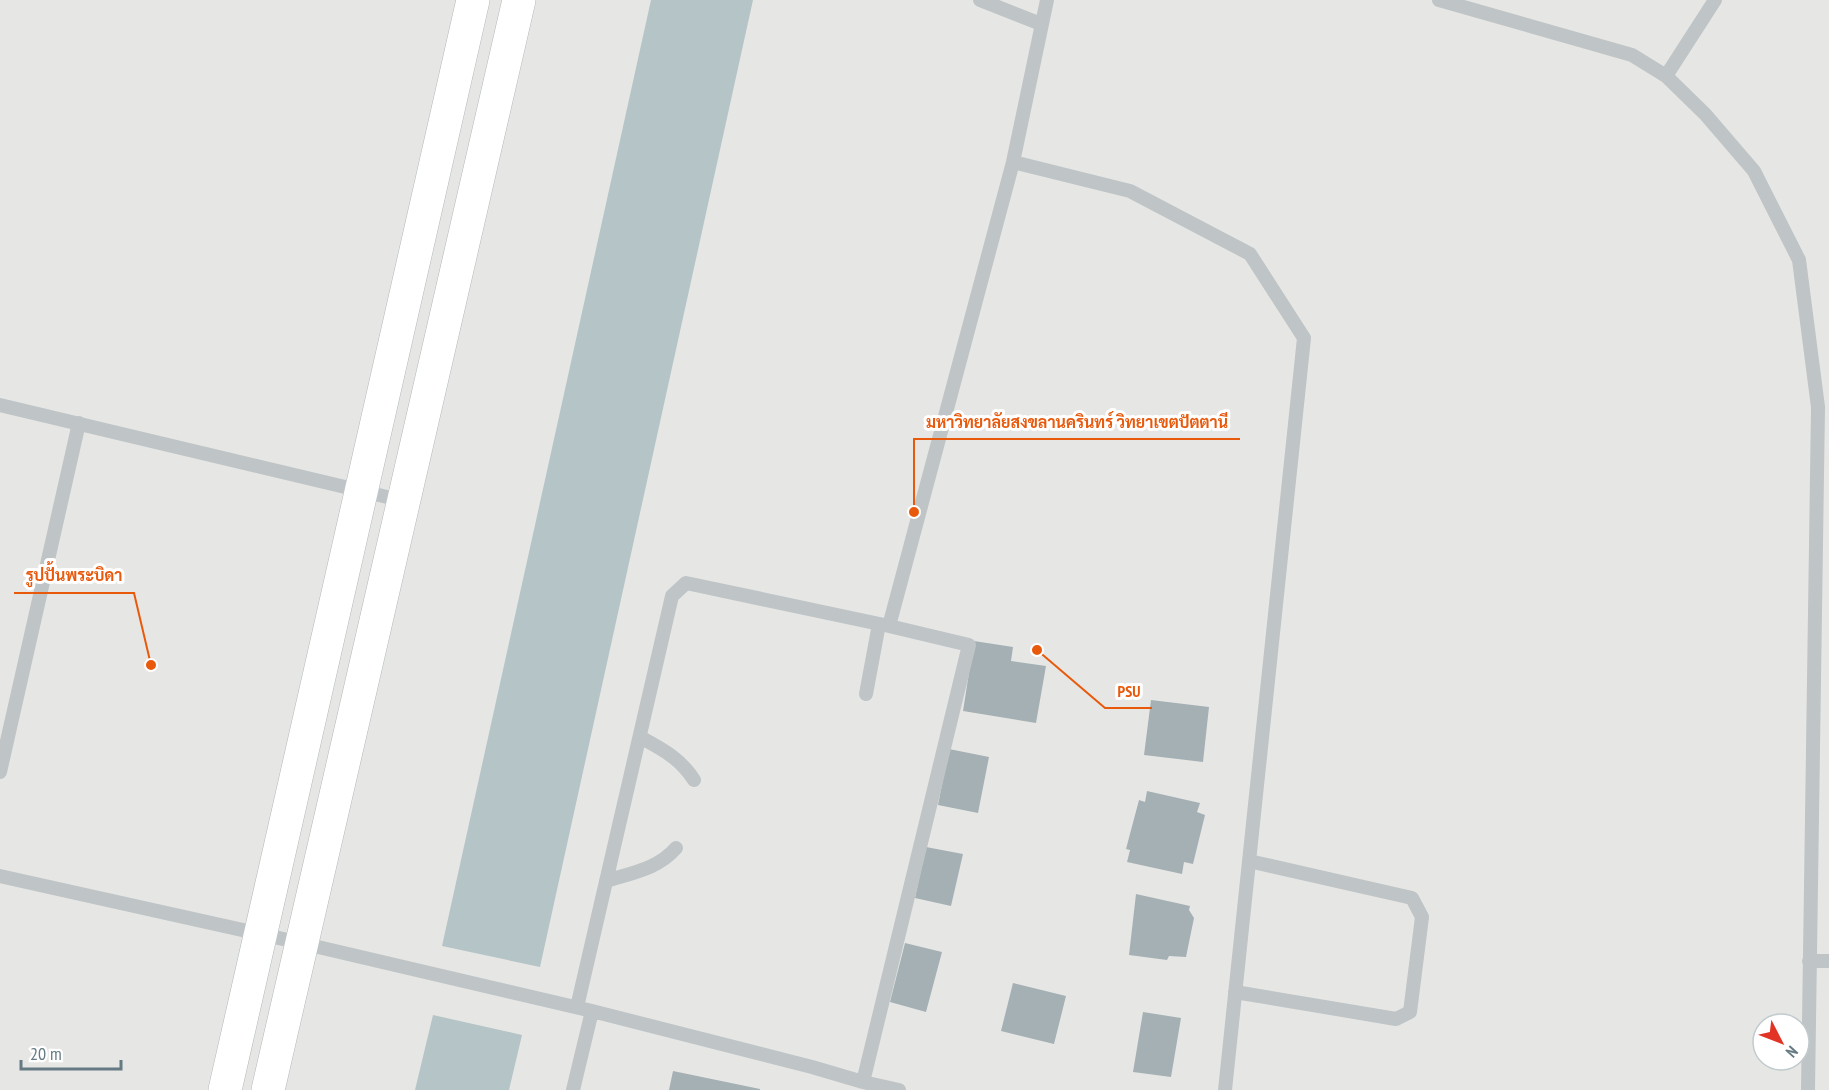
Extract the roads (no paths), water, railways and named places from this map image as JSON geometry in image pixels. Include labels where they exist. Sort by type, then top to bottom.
[{"type":"main road","points":[[225,1090],[473,0]]},
{"type":"main road","points":[[268,1090],[519,0]]},
{"type":"lane","points":[[980,0],[1041,24]]},
{"type":"lane","points":[[866,694],[1013,162],[1047,0]]},
{"type":"lane","points":[[1439,0],[1632,55],[1666,76],[1705,114],[1754,171],[1799,260],[1818,407],[1808,1090]]},
{"type":"lane","points":[[1666,76],[1715,0]]},
{"type":"lane","points":[[1013,162],[1130,191],[1250,254],[1304,338],[1225,1090]]},
{"type":"lane","points":[[0,405],[404,501]]},
{"type":"lane","points":[[0,772],[79,423]]},
{"type":"lane","points":[[577,1008],[672,596],[686,583],[969,645],[863,1082]]},
{"type":"lane","points":[[640,737],[673,755],[685,766],[694,780]]},
{"type":"lane","points":[[606,881],[653,866],[667,858],[676,848]]},
{"type":"lane","points":[[1235,992],[1396,1019],[1410,1012],[1422,917],[1412,898],[1249,861]]},
{"type":"lane","points":[[0,876],[592,1011],[899,1090]]},
{"type":"lane","points":[[1809,961],[1829,961]]},
{"type":"lane","points":[[573,1090],[592,1011]]},
{"type":"place","name":"มหาวิทยาลัยสงขลานครินทร์ วิทยาเขตปัตตานี","points":[[914,512]]},
{"type":"place","name":"PSU","points":[[1037,650]]},
{"type":"place","name":"รูปปั้นพระบิดา","points":[[151,665]]}]
